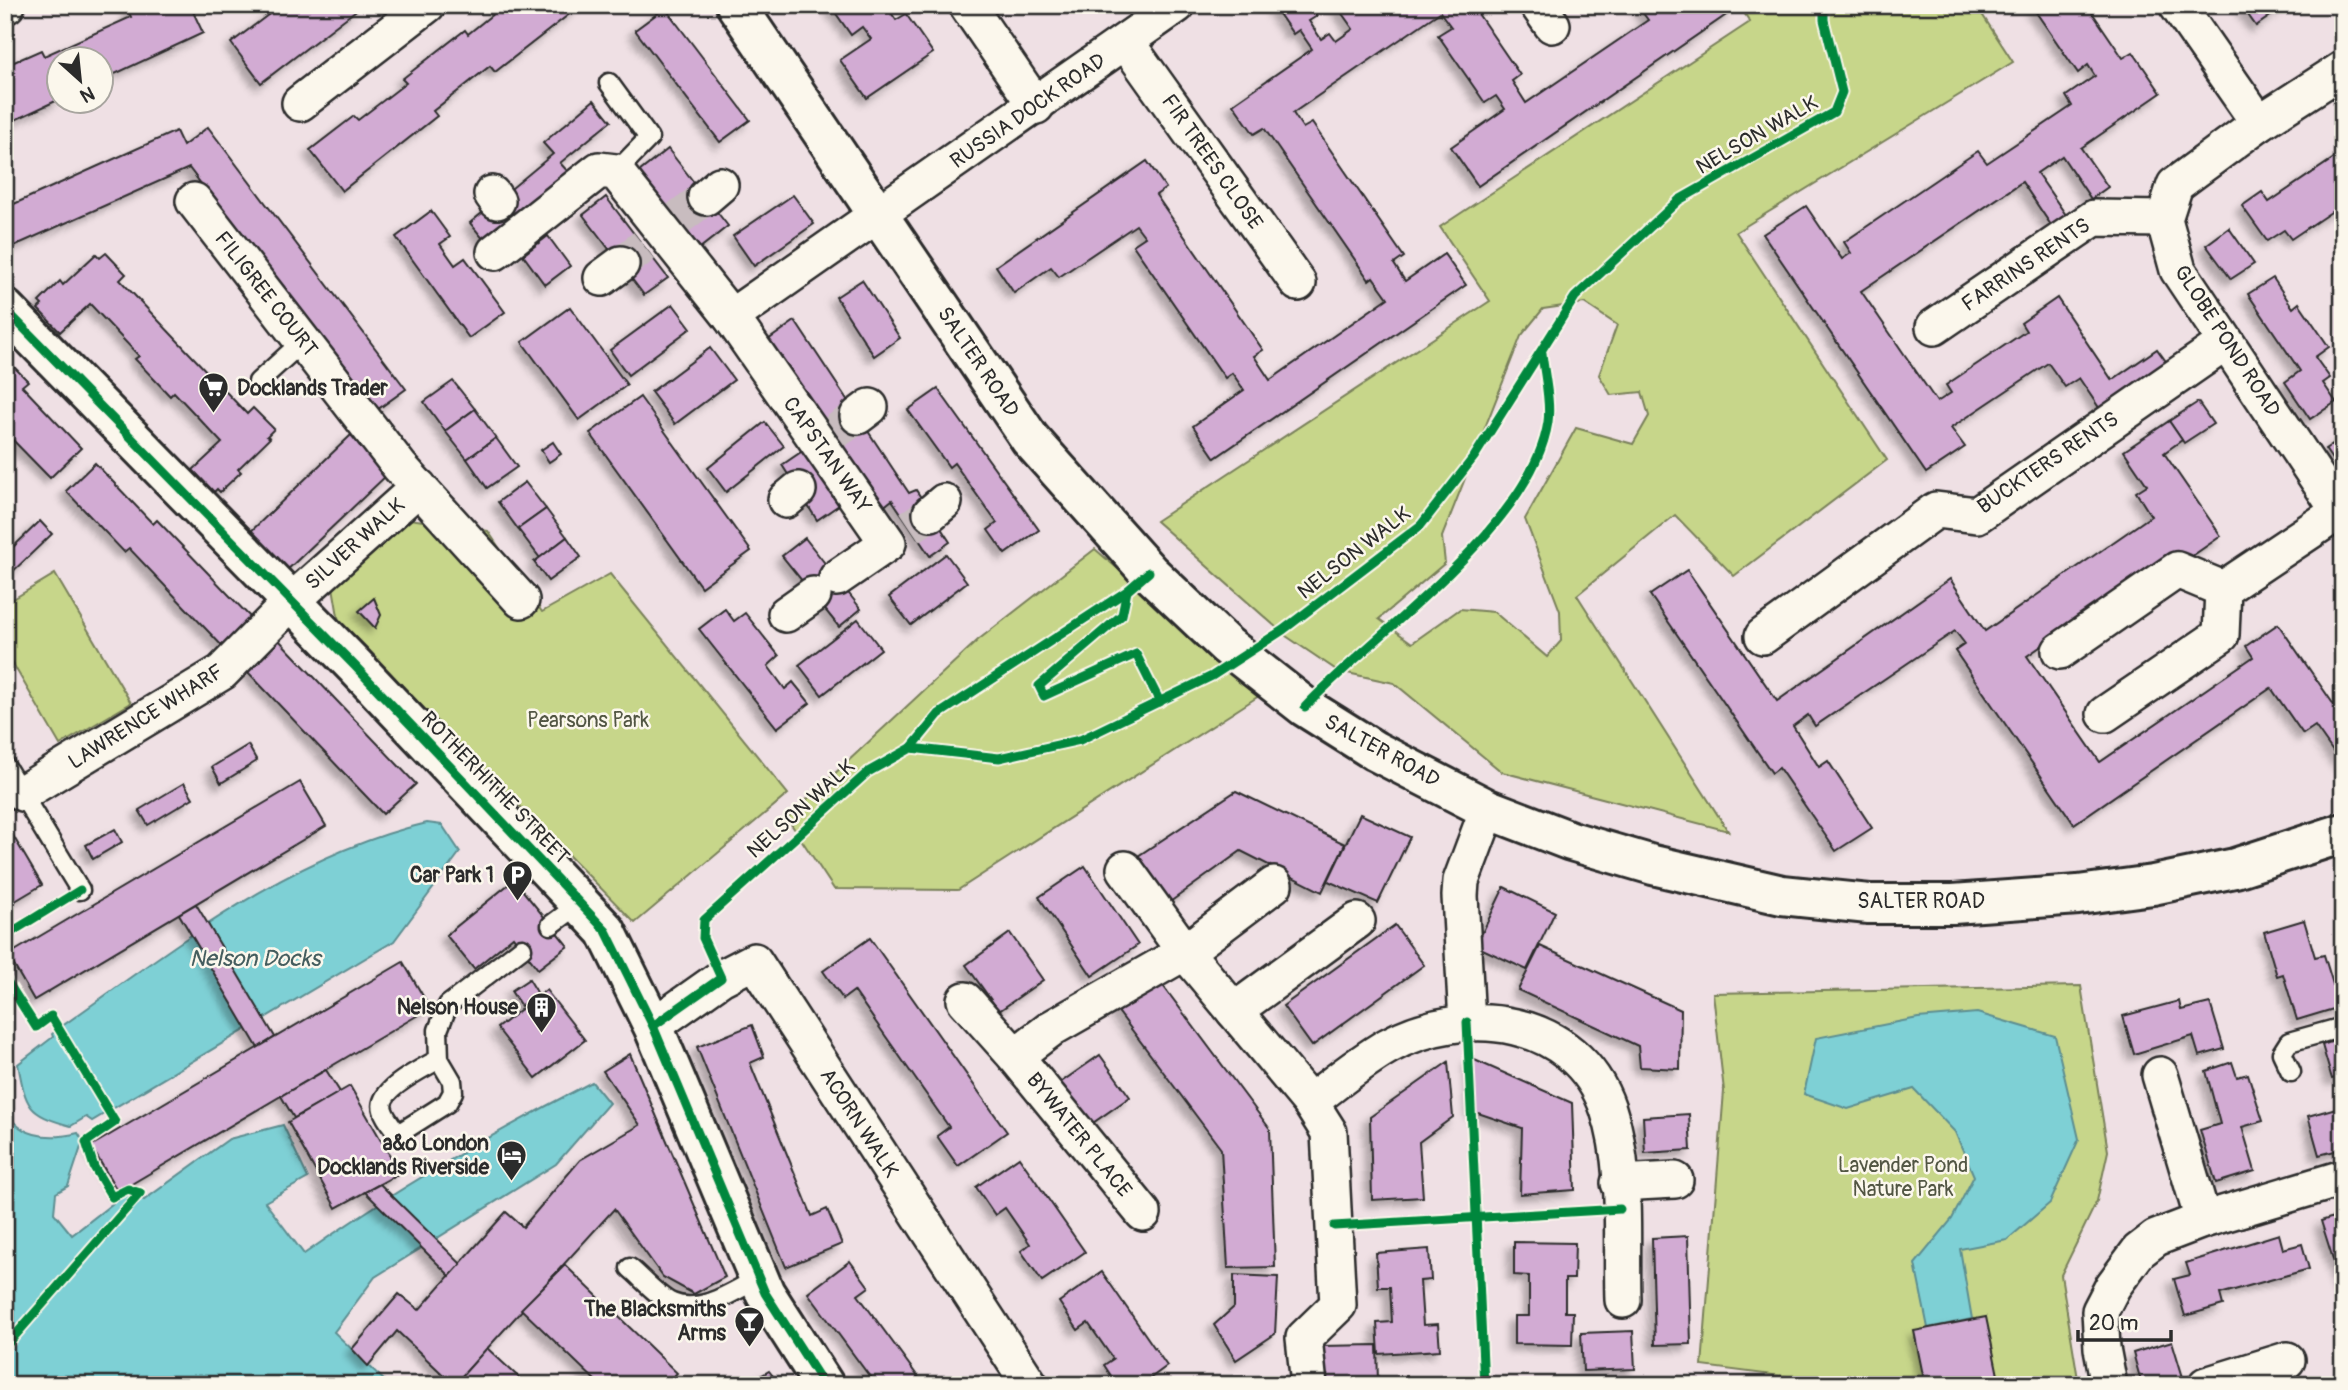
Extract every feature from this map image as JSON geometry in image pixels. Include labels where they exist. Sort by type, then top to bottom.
[{"type":"main road","name":"SALTER ROAD","points":[[736,5],[1030,439],[1149,572],[1226,645],[1305,707],[1375,751],[1488,809],[1571,841],[1653,865],[1782,895],[1869,904],[1967,903],[2078,895],[2153,885],[2235,868],[2343,833]]},
{"type":"main road","name":"ROTHERHITHE STREET","points":[[5,309],[292,601],[566,914],[606,931],[653,1026],[759,1278],[784,1326],[824,1385]]},
{"type":"street","points":[[967,5],[1036,106]]},
{"type":"street","name":"RUSSIA DOCK ROAD","points":[[878,216],[1177,5]]},
{"type":"street","points":[[2177,5],[2259,123]]},
{"type":"street","points":[[300,103],[411,10]]},
{"type":"street","name":"FIR TREES CLOSE","points":[[1126,42],[1298,283]]},
{"type":"street","points":[[2164,219],[2175,185],[2259,123],[2343,69]]},
{"type":"street","points":[[495,252],[506,212],[599,170],[616,172]]},
{"type":"street","name":"CAPSTAN WAY","points":[[616,172],[641,248],[731,317],[827,454],[918,521],[812,595]]},
{"type":"street","name":"FILIGREE COURT","points":[[194,201],[363,420]]},
{"type":"street","points":[[731,317],[878,216]]},
{"type":"street","name":"FARRINS RENTS","points":[[1934,327],[2094,218],[2164,219]]},
{"type":"street","name":"GLOBE POND ROAD","points":[[2164,219],[2178,271],[2342,513]]},
{"type":"street","name":"BUCKTERS RENTS","points":[[1763,636],[1936,510],[1977,515],[2225,343]]},
{"type":"street","name":"SILVER WALK","points":[[363,420],[419,487],[521,600]]},
{"type":"street","name":"SILVER WALK","points":[[292,601],[419,487]]},
{"type":"street","points":[[2223,589],[2342,513]]},
{"type":"street","points":[[2060,651],[2176,570],[2223,589]]},
{"type":"street","points":[[2105,714],[2221,635],[2223,589]]},
{"type":"street","name":"LAWRENCE WHARF","points":[[13,780],[222,672],[292,601]]},
{"type":"street","points":[[1467,1022],[1461,880],[1488,809]]},
{"type":"street","points":[[1125,869],[1185,952],[1310,1102],[1329,1132],[1338,1305],[1304,1338],[1309,1385]]},
{"type":"street","name":"BYWATER PLACE","points":[[1015,1056],[1052,1028],[1185,952],[1274,885]]},
{"type":"street","points":[[1234,1012],[1357,921]]},
{"type":"street","name":"ACORN WALK","points":[[653,1026],[720,978],[754,961],[1030,1385]]},
{"type":"street","name":"BYWATER PLACE","points":[[965,999],[1143,1213]]},
{"type":"street","points":[[1310,1102],[1351,1070],[1389,1046],[1430,1029],[1467,1022],[1506,1025],[1546,1036],[1575,1055],[1592,1076],[1607,1107],[1615,1135],[1619,1183],[1623,1300]]},
{"type":"street","points":[[2160,1075],[2203,1220]]},
{"type":"street","points":[[2109,1385],[2102,1348],[2100,1311],[2113,1286],[2139,1251],[2156,1238],[2203,1220],[2343,1178]]},
{"type":"street","points":[[1619,1183],[1675,1180]]},
{"type":"street","points":[[2206,1385],[2287,1360]]},
{"type":"lane","points":[[609,83],[649,138],[616,172]]},
{"type":"lane","points":[[258,382],[303,341]]},
{"type":"lane","points":[[13,780],[80,890]]},
{"type":"lane","points":[[439,1059],[438,1030],[448,1005],[522,948]]},
{"type":"lane","points":[[2291,1072],[2282,1053],[2289,1042],[2343,1027]]},
{"type":"lane","points":[[630,1268],[671,1302],[686,1307],[713,1301],[759,1278]]},
{"type":"green space","points":[[1739,5],[1976,5],[2013,62],[1736,232],[1887,460],[1734,576],[1675,515],[1577,595],[1728,831],[1502,772],[1394,683],[1338,671],[1286,636],[1156,521],[1490,301],[1440,227],[1750,22]],"holes":[[[1584,303],[1617,325],[1599,375],[1611,395],[1642,392],[1649,416],[1633,444],[1576,428],[1525,519],[1560,611],[1561,641],[1547,657],[1494,612],[1460,609],[1412,643],[1379,619],[1445,563],[1442,537],[1521,336],[1543,309]]]},
{"type":"green space","name":"Pearsons Park","points":[[410,519],[488,531],[542,612],[610,574],[788,794],[635,923],[339,622],[333,587],[377,535]]},
{"type":"green space","points":[[1095,549],[1262,694],[958,890],[834,889],[787,818],[978,640]]},
{"type":"green space","points":[[55,574],[131,703],[60,745],[5,650],[5,604]]},
{"type":"green space","name":"Lavender Pond Nature Park","points":[[2081,986],[2108,1151],[2097,1201],[2061,1275],[2079,1385],[1852,1385],[1702,1366],[1724,1091],[1713,993]]},
{"type":"water","name":"Nelson Docks","points":[[427,823],[442,825],[460,852],[394,941],[92,1121],[86,1117],[71,1126],[45,1117],[31,1107],[23,1090],[18,1064],[53,1037],[52,1034],[58,1029],[188,937],[279,881],[327,857],[376,838]]},
{"type":"water","points":[[1977,1013],[2055,1036],[2079,1139],[2050,1203],[2007,1240],[1960,1249],[1972,1319],[1928,1328],[1915,1264],[1952,1219],[1974,1176],[1955,1132],[1914,1089],[1848,1109],[1804,1094],[1816,1038],[1918,1018]]},
{"type":"water","points":[[592,1082],[609,1103],[556,1164],[375,1277],[334,1332],[389,1385],[5,1385],[5,1105],[16,1124],[25,1130],[45,1136],[78,1133],[83,1141],[68,1186],[56,1193],[54,1213],[72,1235],[126,1193],[144,1200],[229,1139],[283,1125],[308,1178],[265,1202],[304,1254],[445,1163]]},
{"type":"building","points":[[137,5],[190,5],[203,33],[116,73],[116,46],[66,46],[131,17],[128,10]]},
{"type":"building","points":[[281,5],[359,8],[261,83],[231,43]]},
{"type":"building","points":[[504,5],[581,5],[495,72],[490,66],[433,111],[437,116],[342,191],[310,150],[354,116],[358,120],[406,83],[402,79],[465,30],[468,34]]},
{"type":"building","points":[[830,5],[886,5],[896,20],[906,14],[933,53],[867,98],[840,60],[871,39],[862,27],[851,35]]},
{"type":"building","points":[[1273,5],[1310,5],[1317,16],[1309,21],[1321,39],[1330,33],[1336,41],[1353,29],[1336,5],[1361,5],[1365,11],[1373,5],[1472,5],[1520,75],[1512,81],[1526,103],[1648,20],[1637,5],[1727,5],[1732,11],[1478,186],[1451,147],[1505,109],[1496,96],[1485,103],[1438,35],[1451,27],[1440,12],[1293,113],[1303,128],[1312,123],[1404,257],[1394,264],[1405,281],[1444,254],[1466,285],[1215,458],[1193,426],[1244,390],[1232,373],[1225,378],[1133,245],[1145,237],[1136,225],[1059,277],[1051,267],[1014,293],[996,266],[1147,161],[1166,188],[1156,195],[1263,350],[1254,356],[1270,380],[1388,298],[1373,277],[1369,280],[1264,128],[1254,134],[1233,104],[1312,49],[1299,30],[1293,34]]},
{"type":"building","points":[[2031,5],[2087,5],[2123,58],[2133,52],[2161,93],[2081,148],[2108,187],[2091,199],[2062,156],[2037,173],[2066,215],[2051,225],[2022,182],[1861,291],[1937,402],[1951,393],[1946,385],[2026,331],[2021,323],[2057,298],[2112,380],[2157,349],[2170,367],[2102,412],[2079,378],[2065,387],[2048,363],[1951,428],[1965,447],[1926,473],[1763,234],[1806,206],[1842,259],[1851,253],[1844,242],[1978,151],[1987,163],[2072,106],[2066,96],[2095,76],[2088,65],[2078,73]]},
{"type":"building","points":[[2241,5],[2286,5],[2256,26]]},
{"type":"building","points":[[665,8],[750,120],[720,142],[635,30]]},
{"type":"building","points":[[41,50],[46,55],[46,106],[15,120],[5,99],[5,66]]},
{"type":"building","points":[[594,100],[611,121],[560,163],[572,176],[489,246],[470,223],[553,154],[543,143]]},
{"type":"building","points":[[208,127],[406,389],[374,412],[189,168],[5,250],[5,208],[176,131],[183,146]]},
{"type":"building","points":[[668,149],[728,226],[700,248],[639,172]]},
{"type":"building","points":[[2343,152],[2343,204],[2291,239],[2284,230],[2267,241],[2242,206],[2262,192],[2269,202]]},
{"type":"building","points":[[793,195],[814,224],[754,266],[733,236]]},
{"type":"building","points":[[606,197],[668,278],[644,295],[583,215]]},
{"type":"building","points":[[431,211],[450,237],[440,244],[455,265],[465,258],[505,312],[469,338],[396,237]]},
{"type":"building","points":[[2229,228],[2254,264],[2231,279],[2206,245]]},
{"type":"building","points":[[548,236],[570,266],[545,285],[523,255]]},
{"type":"building","points":[[106,253],[126,274],[120,280],[247,414],[253,408],[274,429],[267,436],[270,438],[238,469],[241,472],[220,492],[217,489],[214,492],[193,470],[222,443],[174,392],[170,396],[135,359],[139,356],[90,304],[60,332],[38,309],[42,305],[39,302],[60,281],[63,285],[96,254],[100,258]]},
{"type":"building","points":[[2273,278],[2293,308],[2299,303],[2329,347],[2315,357],[2330,378],[2323,383],[2336,402],[2310,419],[2285,382],[2300,371],[2248,294]]},
{"type":"building","points":[[862,280],[900,338],[874,356],[836,297]]},
{"type":"building","points":[[673,304],[691,328],[628,375],[610,350]]},
{"type":"building","points":[[570,307],[627,385],[579,420],[522,342]]},
{"type":"building","points":[[795,321],[909,493],[916,490],[950,542],[930,556],[892,500],[882,508],[768,340]]},
{"type":"building","points":[[710,348],[734,380],[675,424],[651,392]]},
{"type":"building","points":[[5,358],[28,381],[22,386],[81,448],[50,478],[5,432]]},
{"type":"building","points":[[453,381],[475,409],[445,431],[424,402]]},
{"type":"building","points":[[938,389],[1039,530],[1005,554],[988,530],[997,523],[954,463],[949,467],[908,410]]},
{"type":"building","points":[[640,397],[751,551],[701,587],[590,433]]},
{"type":"building","points":[[2198,402],[2213,424],[2184,443],[2169,421]]},
{"type":"building","points":[[475,409],[496,438],[467,459],[445,431]]},
{"type":"building","points":[[2169,421],[2182,440],[2164,453],[2221,536],[2182,563],[2176,553],[2027,656],[2100,762],[2253,657],[2246,646],[2278,624],[2343,718],[2341,763],[2315,726],[2303,734],[2271,688],[2074,824],[1955,651],[1965,644],[1955,631],[1815,726],[1808,715],[1793,726],[1819,767],[1828,761],[1872,828],[1836,851],[1779,768],[1772,773],[1650,595],[1687,570],[1777,701],[1950,579],[1985,631],[2151,516],[2136,492],[2147,485],[2124,451]]},
{"type":"building","points":[[765,422],[784,446],[726,492],[708,468]]},
{"type":"building","points":[[351,435],[388,474],[283,574],[246,536]]},
{"type":"building","points":[[2343,437],[2343,474],[2342,474],[2325,449]]},
{"type":"building","points":[[496,438],[517,467],[487,488],[467,459]]},
{"type":"building","points":[[553,442],[561,454],[549,462],[541,450]]},
{"type":"building","points":[[804,450],[839,505],[817,520],[782,465]]},
{"type":"building","points":[[95,463],[153,524],[157,520],[254,621],[225,649],[129,548],[124,552],[66,491]]},
{"type":"building","points":[[525,482],[546,509],[518,529],[498,502]]},
{"type":"building","points":[[546,509],[567,537],[540,558],[518,529]]},
{"type":"building","points":[[40,521],[52,534],[5,579],[5,546],[9,551]]},
{"type":"building","points":[[567,537],[581,557],[548,581],[534,562]]},
{"type":"building","points":[[805,538],[861,609],[839,627],[782,556]]},
{"type":"building","points":[[946,554],[967,582],[911,625],[889,597]]},
{"type":"building","points":[[374,598],[381,615],[375,628],[359,611]]},
{"type":"building","points":[[725,609],[734,621],[745,613],[779,656],[768,666],[785,689],[793,682],[810,703],[777,728],[699,629]]},
{"type":"building","points":[[858,619],[881,649],[822,695],[799,665]]},
{"type":"building","points":[[278,639],[416,784],[383,814],[246,670]]},
{"type":"building","points":[[248,745],[257,761],[221,783],[212,767]]},
{"type":"building","points":[[300,782],[326,826],[34,1000],[8,955]]},
{"type":"building","points":[[184,783],[193,798],[148,825],[139,810]]},
{"type":"building","points":[[1236,791],[1345,844],[1322,892],[1241,851],[1170,902],[1135,858]]},
{"type":"building","points":[[1360,814],[1410,837],[1378,903],[1328,881]]},
{"type":"building","points":[[5,822],[42,885],[5,907]]},
{"type":"building","points":[[115,829],[122,842],[93,859],[86,845]]},
{"type":"building","points":[[1085,866],[1138,945],[1092,976],[1039,897]]},
{"type":"building","points":[[514,880],[568,946],[538,969],[513,937],[474,969],[446,935]]},
{"type":"building","points":[[1504,887],[1555,912],[1527,970],[1476,946]]},
{"type":"building","points":[[196,904],[275,1037],[258,1048],[179,914]]},
{"type":"building","points":[[2304,920],[2315,957],[2324,955],[2340,1007],[2297,1020],[2283,974],[2277,976],[2264,932]]},
{"type":"building","points":[[1395,925],[1424,965],[1312,1046],[1283,1006]]},
{"type":"building","points":[[1010,933],[1043,980],[999,1011],[966,965]]},
{"type":"building","points":[[870,938],[1007,1132],[958,1166],[937,1136],[949,1127],[854,991],[843,999],[823,971]]},
{"type":"building","points":[[1540,946],[1681,1010],[1680,1069],[1640,1067],[1638,1046],[1518,990]]},
{"type":"building","points":[[403,962],[430,1008],[118,1192],[91,1146]]},
{"type":"building","points":[[529,979],[538,994],[521,1006],[511,991]]},
{"type":"building","points":[[1158,979],[1270,1129],[1275,1267],[1228,1268],[1221,1149],[1114,1006]]},
{"type":"building","name":"Nelson House","points":[[546,990],[585,1040],[536,1078],[497,1028]]},
{"type":"building","points":[[2179,1001],[2181,1010],[2210,1003],[2224,1049],[2199,1056],[2193,1036],[2134,1054],[2123,1016]]},
{"type":"building","points":[[752,1025],[764,1057],[750,1063],[812,1216],[827,1209],[842,1244],[786,1267],[697,1047]]},
{"type":"building","points":[[2343,1038],[2343,1076],[2332,1079],[2322,1045]]},
{"type":"building","name":"a&o London Docklands Riverside","points":[[630,1054],[725,1277],[694,1294],[663,1277],[614,1209],[454,1385],[397,1331],[368,1366],[352,1349],[399,1294],[419,1310],[506,1212],[523,1227],[580,1160],[640,1125],[603,1071]]},
{"type":"building","points":[[1100,1055],[1130,1097],[1087,1127],[1057,1085]]},
{"type":"building","points":[[1470,1058],[1572,1103],[1575,1190],[1520,1194],[1522,1128],[1472,1111]]},
{"type":"building","points":[[1448,1062],[1453,1117],[1419,1142],[1423,1197],[1372,1200],[1370,1117]]},
{"type":"building","points":[[2232,1062],[2237,1077],[2248,1074],[2263,1121],[2242,1127],[2255,1171],[2216,1183],[2200,1130],[2220,1124],[2206,1071]]},
{"type":"building","points":[[326,1070],[340,1092],[294,1118],[281,1096]]},
{"type":"building","points":[[350,1086],[400,1173],[336,1208],[288,1122]]},
{"type":"building","points":[[2343,1106],[2343,1149],[2319,1155],[2308,1116]]},
{"type":"building","points":[[1689,1114],[1691,1150],[1645,1153],[1643,1117]]},
{"type":"building","points":[[1019,1157],[1085,1252],[1042,1281],[1021,1251],[1030,1244],[1005,1208],[995,1215],[976,1187]]},
{"type":"building","points":[[380,1184],[461,1264],[450,1276],[365,1192]]},
{"type":"building","points":[[2343,1214],[2343,1291],[2321,1221]]},
{"type":"building","points":[[2279,1234],[2283,1249],[2302,1244],[2309,1269],[2220,1294],[2223,1305],[2185,1316],[2174,1279],[2190,1275],[2186,1263]]},
{"type":"building","points":[[1688,1236],[1691,1344],[1655,1345],[1652,1238]]},
{"type":"building","points":[[1514,1242],[1575,1243],[1574,1279],[1565,1279],[1565,1312],[1573,1312],[1572,1345],[1514,1344],[1514,1316],[1529,1316],[1529,1276],[1514,1275]]},
{"type":"building","points":[[1429,1249],[1431,1280],[1420,1281],[1423,1325],[1438,1324],[1440,1350],[1379,1354],[1377,1323],[1392,1322],[1390,1287],[1378,1287],[1376,1253]]},
{"type":"building","points":[[850,1261],[869,1287],[858,1295],[924,1385],[876,1385],[808,1293]]},
{"type":"building","points":[[565,1265],[677,1373],[665,1385],[600,1385],[521,1309]]},
{"type":"building","points":[[1102,1272],[1167,1366],[1141,1385],[1117,1385],[1104,1365],[1113,1359],[1088,1323],[1078,1330],[1059,1302]]},
{"type":"building","points":[[1234,1275],[1278,1277],[1275,1334],[1236,1360],[1214,1325],[1234,1307]]},
{"type":"building","points":[[1986,1317],[2000,1385],[1925,1385],[1914,1331]]},
{"type":"building","points":[[1633,1331],[1635,1369],[1583,1371],[1581,1333]]},
{"type":"building","points":[[2172,1341],[2185,1384],[2142,1385],[2133,1353]]},
{"type":"building","points":[[1377,1345],[1378,1382],[1321,1384],[1320,1346]]},
{"type":"building","points":[[487,1348],[527,1385],[454,1385]]},
{"type":"building","points":[[769,1371],[780,1385],[745,1385]]},
{"type":"tunnel","points":[[677,219],[706,197]]},
{"type":"tunnel","points":[[621,264],[644,246]]},
{"type":"tunnel","points":[[832,434],[858,416]]},
{"type":"tunnel","points":[[910,527],[931,513]]},
{"type":"cycle path","name":"NELSON WALK","points":[[653,1026],[721,978],[703,938],[704,920],[868,772],[911,748],[999,758],[1080,740],[1212,676],[1283,630],[1421,525],[1474,457],[1575,297],[1679,200],[1834,112],[1842,92],[1824,20],[1824,5]]},
{"type":"cycle path","points":[[5,309],[355,666],[606,931],[653,1026],[765,1293],[824,1385]]},
{"type":"cycle path","points":[[1305,707],[1447,575],[1483,538],[1513,500],[1536,461],[1548,422],[1548,396],[1542,353]]},
{"type":"cycle path","points":[[911,748],[939,714],[1127,591],[1149,572]]},
{"type":"cycle path","points":[[1127,591],[1122,615],[1039,686],[1044,696],[1136,654],[1160,702]]},
{"type":"cycle path","points":[[5,936],[80,890]]},
{"type":"cycle path","points":[[5,978],[36,1027],[51,1016],[115,1122],[86,1142],[94,1167],[112,1197],[128,1189],[140,1193]]},
{"type":"cycle path","points":[[1467,1022],[1484,1385]]},
{"type":"cycle path","points":[[5,1347],[140,1193]]},
{"type":"cycle path","points":[[1334,1226],[1620,1209]]},
{"type":"place","name":"Docklands Trader","points":[[214,415]]},
{"type":"place","name":"Car Park 1","points":[[517,902]]},
{"type":"place","name":"Nelson House","points":[[541,1034]]},
{"type":"place","name":"a&o London Docklands Riverside","points":[[512,1182]]},
{"type":"place","name":"The Blacksmiths Arms","points":[[749,1348]]}]
